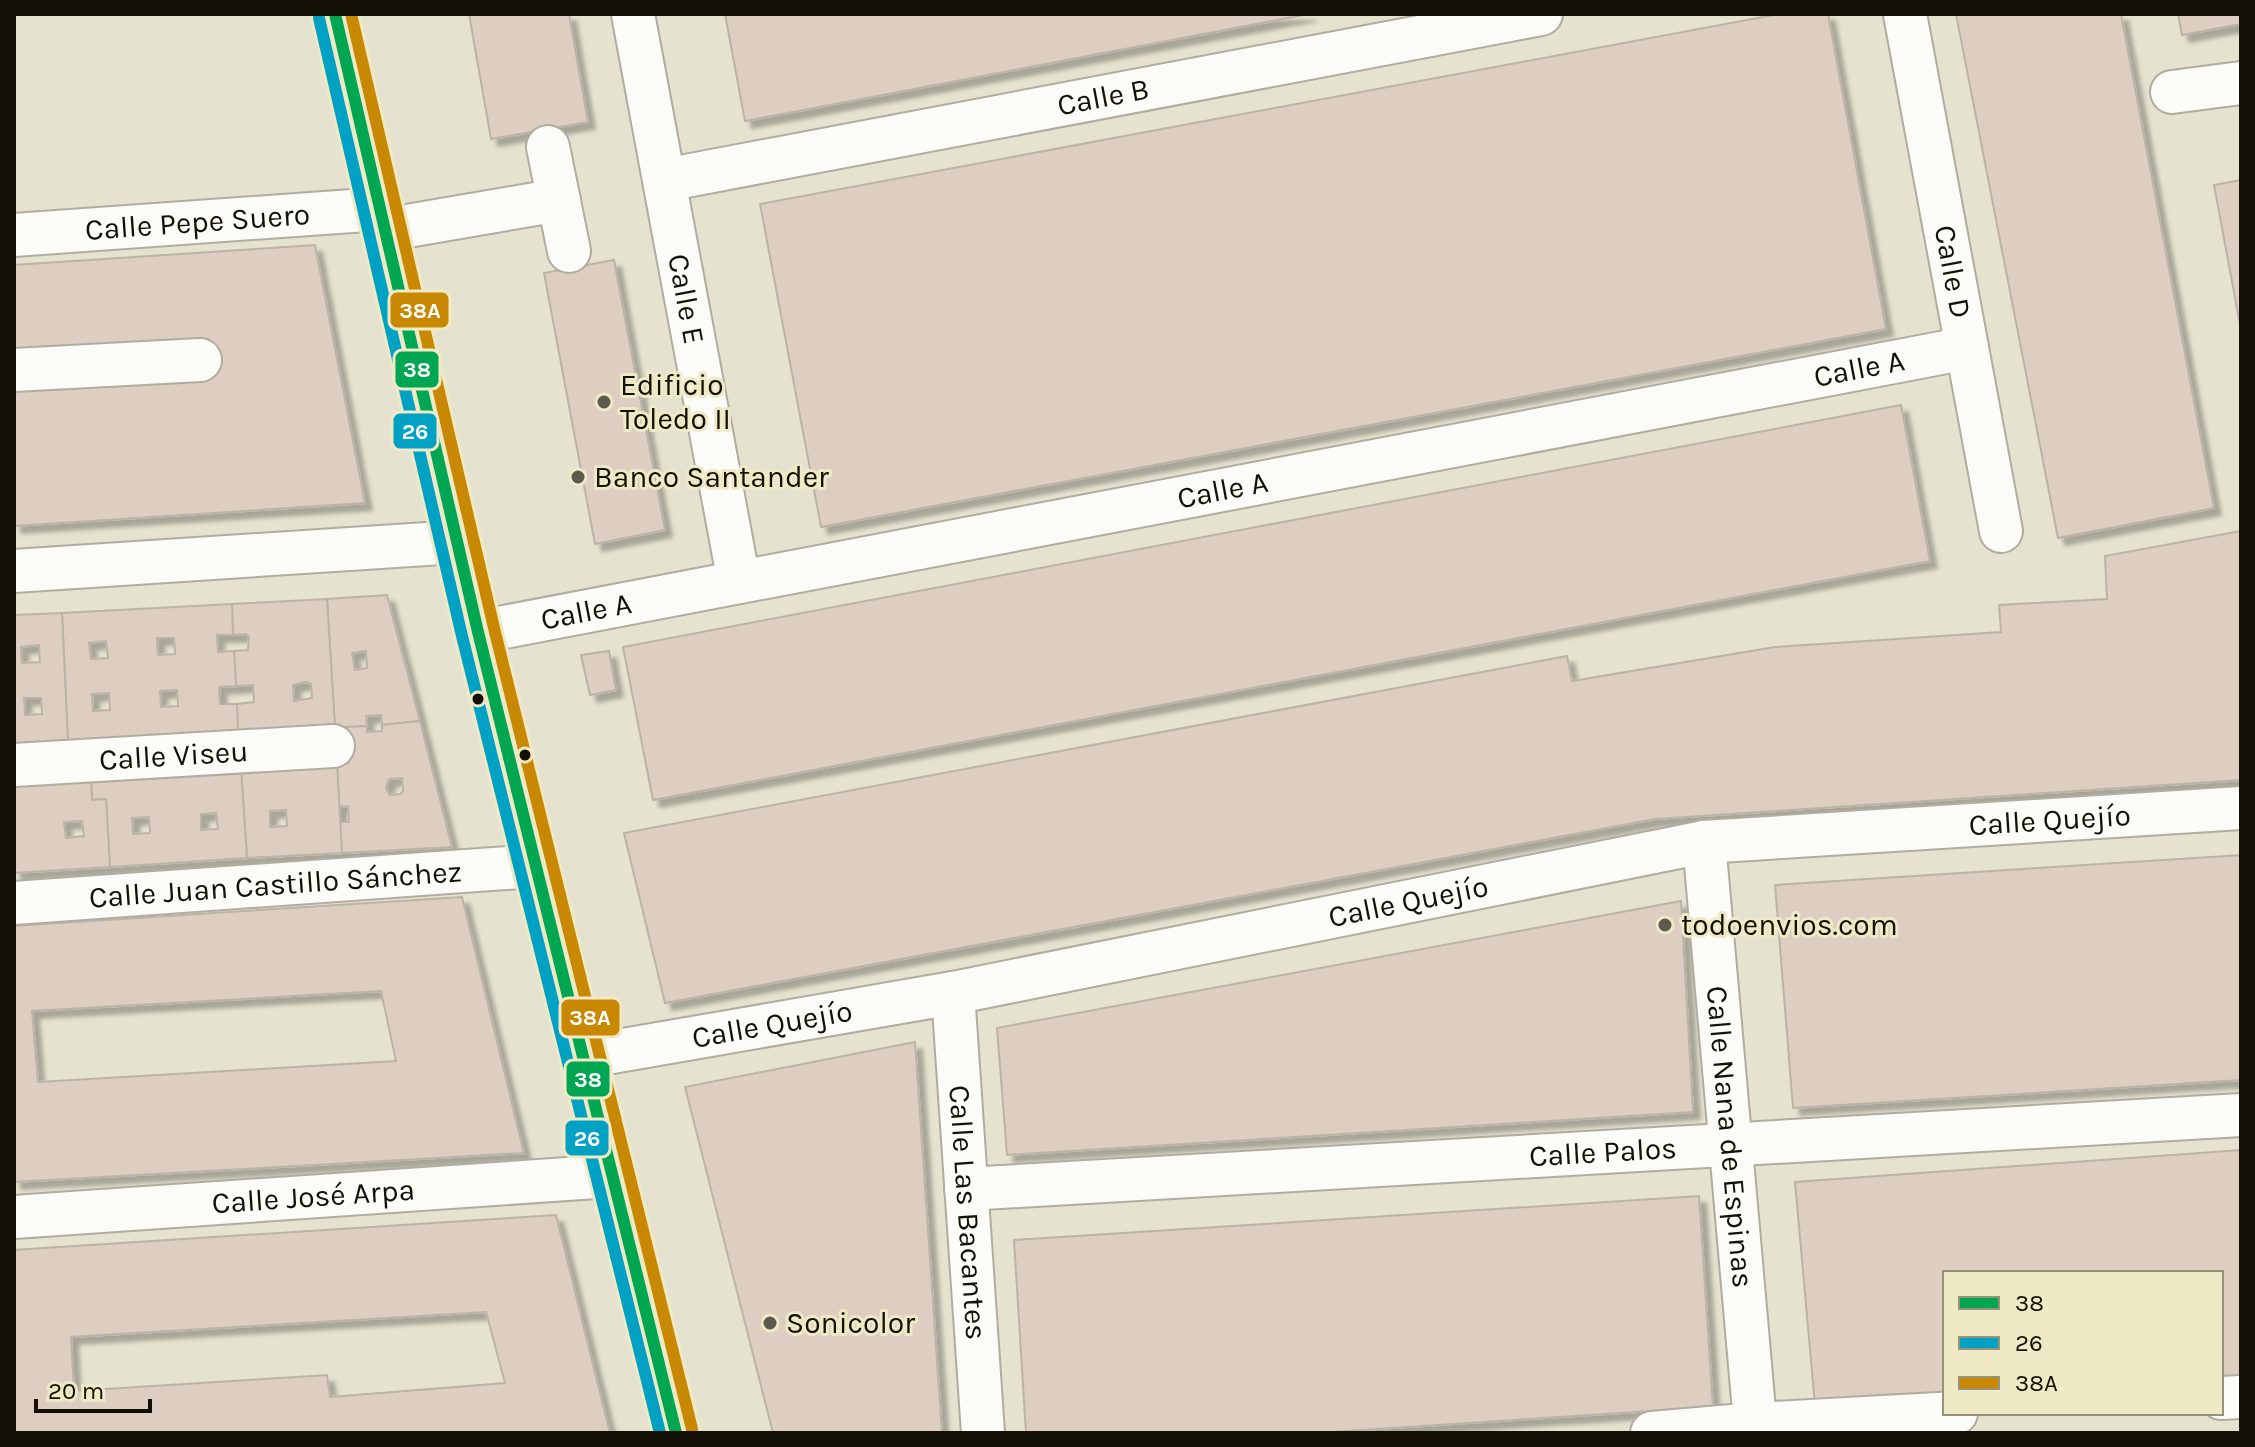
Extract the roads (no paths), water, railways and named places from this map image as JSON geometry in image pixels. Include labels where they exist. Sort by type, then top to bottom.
[{"type":"main road","points":[[335,14],[478,632],[676,1433]]},
{"type":"street","name":"Calle E","points":[[633,14],[739,582]]},
{"type":"street","name":"Calle B","points":[[665,180],[1541,14]]},
{"type":"street","name":"Calle D","points":[[1905,14],[2001,531]]},
{"type":"street","points":[[2172,92],[2241,83]]},
{"type":"street","points":[[548,147],[569,251]]},
{"type":"street","name":"Calle Pepe Suero","points":[[14,235],[382,220],[559,200]]},
{"type":"street","name":"Calle A","points":[[478,632],[1967,348]]},
{"type":"street","points":[[14,370],[200,360]]},
{"type":"street","points":[[14,571],[457,542]]},
{"type":"street","name":"Calle Viseu","points":[[14,765],[333,746]]},
{"type":"street","name":"Calle Quejío","points":[[583,1057],[953,993],[1704,842],[2241,808]]},
{"type":"street","name":"Calle Nana de Espinas","points":[[1704,842],[1756,1428]]},
{"type":"street","name":"Calle Juan Castillo Sánchez","points":[[14,903],[535,866]]},
{"type":"street","name":"Calle Las Bacantes","points":[[953,993],[983,1433]]},
{"type":"street","name":"Calle Palos","points":[[966,1189],[2241,1115]]},
{"type":"street","name":"Calle José Arpa","points":[[14,1217],[611,1176]]},
{"type":"street","points":[[1652,1433],[1943,1414]]},
{"type":"place","name":"Edificio Toledo II","points":[[604,402]]},
{"type":"place","name":"Banco Santander","points":[[578,477]]},
{"type":"place","name":"todoenvios.com","points":[[1665,925]]},
{"type":"place","name":"Sonicolor","points":[[770,1323]]}]
